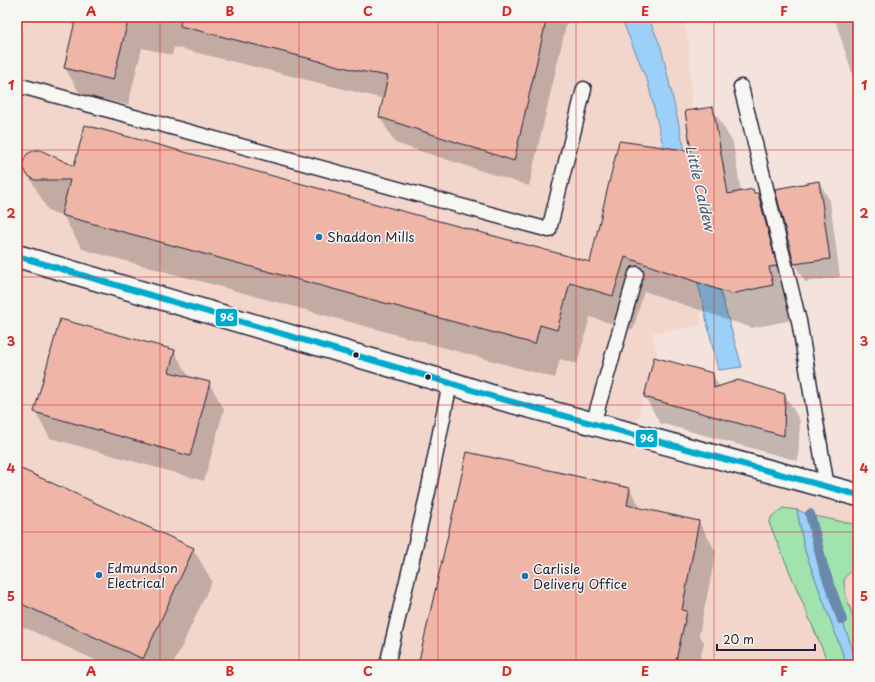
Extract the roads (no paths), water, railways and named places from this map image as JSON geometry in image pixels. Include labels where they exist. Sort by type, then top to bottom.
[{"type":"street","points":[[17,256],[494,397],[858,495]]},
{"type":"lane","points":[[17,85],[549,230],[584,90]]},
{"type":"lane","points":[[741,87],[799,321],[827,487]]},
{"type":"lane","points":[[593,424],[636,274]]},
{"type":"lane","points":[[387,665],[428,492],[450,383]]},
{"type":"water","points":[[621,17],[648,17],[661,47],[692,182],[715,273],[742,367],[718,370],[677,192],[662,141],[648,83]]},
{"type":"water","points":[[797,510],[810,515],[823,566],[858,665],[847,665],[805,551]]},
{"type":"waterway","name":"Little Caldew","points":[[810,514],[823,566],[842,620]]},
{"type":"place","name":"Shaddon Mills","points":[[319,237]]},
{"type":"place","name":"Edmundson Electrical","points":[[99,575]]},
{"type":"place","name":"Carlisle Delivery Office","points":[[525,576]]}]
